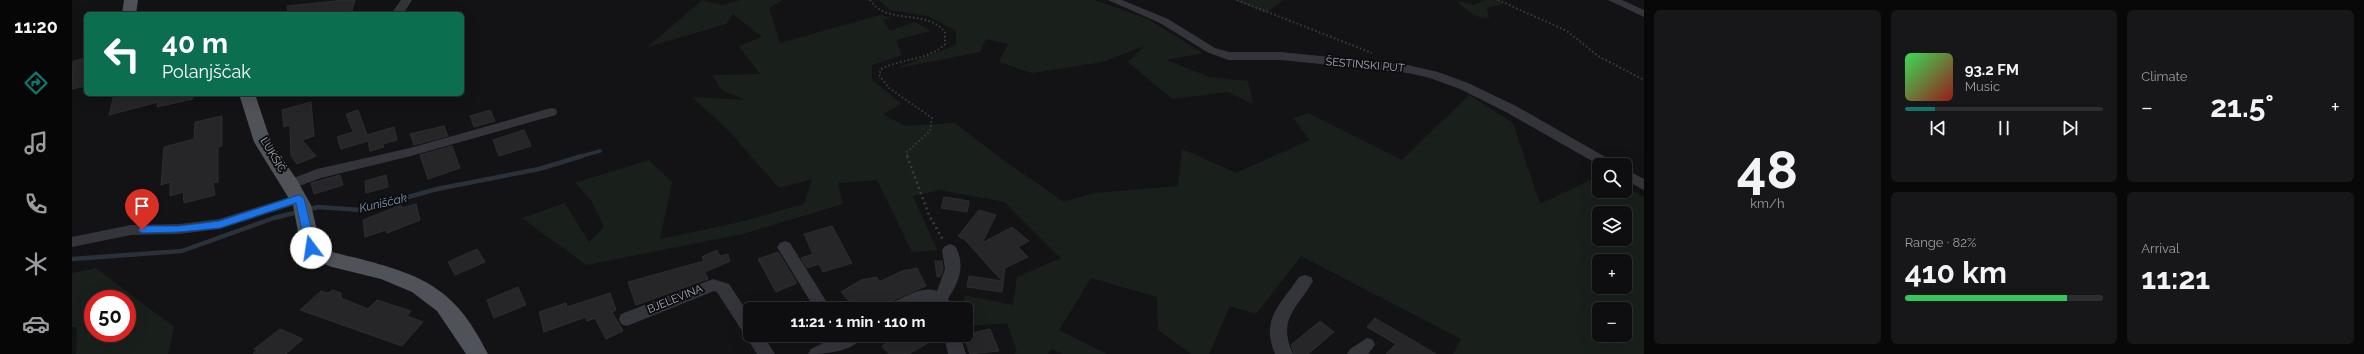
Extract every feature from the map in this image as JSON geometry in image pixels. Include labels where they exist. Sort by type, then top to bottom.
[{"type":"main road","points":[[129,12],[131,0]]},
{"type":"main road","name":"LUKŠIĆ","points":[[248,96],[263,142],[299,201]]},
{"type":"main road","points":[[299,201],[308,236],[314,252],[404,280],[430,293],[457,319],[477,354]]},
{"type":"street","points":[[398,12],[407,0]]},
{"type":"street","name":"ŠESTINSKI PUT","points":[[1113,0],[1164,21],[1211,50],[1228,56],[1281,56],[1408,69],[1434,75],[1464,86],[1511,109],[1597,158]]},
{"type":"street","points":[[1613,0],[1644,14]]},
{"type":"street","points":[[72,242],[131,230],[179,229],[220,224],[299,201],[317,174],[423,149],[551,112]]},
{"type":"street","points":[[1632,178],[1644,185]]},
{"type":"street","points":[[785,247],[819,302]]},
{"type":"street","points":[[944,302],[954,270],[950,250]]},
{"type":"street","points":[[1284,354],[1278,334],[1278,321],[1281,314],[1305,281]]},
{"type":"street","name":"BJELEVINA","points":[[626,319],[712,285],[723,288],[743,319]]},
{"type":"street","points":[[909,302],[926,294],[940,302]]},
{"type":"street","points":[[758,342],[766,354]]},
{"type":"street","points":[[817,354],[837,342]]},
{"type":"street","points":[[954,342],[958,354]]},
{"type":"path","points":[[870,0],[872,6],[881,12],[928,20],[941,27],[945,34],[945,44],[937,51],[890,64],[881,69],[878,74],[880,81],[885,87],[916,104],[932,118],[930,131],[906,153],[929,215],[950,250]]},
{"type":"path","points":[[1237,0],[1375,55]]},
{"type":"path","points":[[1498,0],[1567,31],[1598,56],[1644,80]]},
{"type":"shaded area","points":[[702,0],[722,5],[740,0],[783,0],[769,8],[780,43],[880,15],[892,18],[883,20],[890,31],[915,22],[931,31],[896,40],[902,55],[872,65],[872,80],[902,104],[883,114],[905,126],[955,123],[999,157],[1064,202],[1093,193],[1178,186],[1182,149],[1236,173],[1310,140],[1293,118],[1308,113],[1402,160],[1469,95],[1513,123],[1540,204],[1592,179],[1592,198],[1632,198],[1632,191],[1644,197],[1644,354],[1453,354],[1461,339],[1301,256],[1256,314],[1230,306],[1209,354],[1191,354],[1158,330],[1157,297],[1091,278],[1059,330],[1107,354],[1064,354],[1051,349],[1048,354],[1014,354],[1017,352],[1007,323],[973,326],[973,302],[965,302],[964,295],[1013,305],[1017,277],[1061,258],[1005,202],[940,190],[913,196],[937,250],[912,252],[877,180],[838,183],[843,204],[743,234],[586,265],[522,218],[565,203],[589,242],[604,227],[591,200],[575,183],[649,160],[672,182],[660,239],[736,223],[804,204],[812,179],[779,188],[729,131],[692,97],[745,100],[722,90],[712,75],[760,74],[739,46],[762,37],[733,14],[726,24],[648,47]]},
{"type":"shaded area","points":[[879,0],[1095,0],[1148,19],[1203,53],[1167,60],[1209,77],[1248,81],[1253,104],[1228,92],[1172,99],[1128,62],[1144,46],[1103,62],[1032,73],[999,62],[1008,44],[986,39],[980,52],[894,69],[956,45],[956,31],[928,16],[890,10]]},
{"type":"shaded area","points":[[1233,0],[1283,0],[1266,13]]},
{"type":"shaded area","points":[[1456,0],[1474,5],[1486,0],[1500,0],[1503,4],[1487,8],[1489,18],[1484,18],[1471,13]]},
{"type":"shaded area","points":[[96,268],[125,290],[84,290],[84,342],[136,342],[136,298],[174,327],[168,354],[76,354],[77,327],[72,327],[72,273]]},
{"type":"building","points":[[355,0],[352,11],[288,12],[287,6]]},
{"type":"building","points":[[84,58],[84,86],[72,89],[73,61]]},
{"type":"building","points":[[114,96],[192,96],[193,99],[157,107],[158,102],[109,115]]},
{"type":"building","points":[[311,102],[314,136],[302,140],[316,156],[297,164],[291,156],[290,125],[284,127],[282,110]]},
{"type":"building","points":[[358,110],[367,135],[394,127],[397,140],[383,144],[384,147],[370,151],[368,141],[341,149],[337,137],[353,132],[346,114]]},
{"type":"building","points":[[490,110],[495,121],[474,127],[470,116]]},
{"type":"building","points":[[222,116],[222,146],[218,147],[218,182],[213,183],[215,195],[184,203],[183,192],[170,196],[170,182],[161,185],[164,147],[194,139],[195,122]]},
{"type":"building","points":[[444,126],[448,136],[414,145],[410,134]]},
{"type":"building","points":[[524,130],[531,146],[499,156],[493,140]]},
{"type":"building","points":[[452,146],[460,168],[428,179],[420,155]]},
{"type":"building","points":[[340,175],[343,185],[314,194],[311,183]]},
{"type":"building","points":[[386,175],[388,187],[366,193],[365,181]]},
{"type":"building","points":[[944,197],[969,201],[967,212],[941,208]]},
{"type":"building","points":[[416,204],[420,220],[387,233],[386,230],[365,237],[363,220],[401,205],[402,208]]},
{"type":"building","points":[[979,210],[996,215],[982,243],[1012,227],[1029,241],[1018,247],[1028,257],[1005,268],[1002,292],[967,287],[969,276],[1002,281],[965,240],[958,236]]},
{"type":"building","points":[[832,226],[852,263],[823,272],[819,264],[807,268],[801,258],[813,254],[804,234]]},
{"type":"building","points":[[477,249],[485,262],[455,275],[448,262]]},
{"type":"building","points":[[717,250],[720,256],[728,254],[730,261],[705,272],[708,279],[636,305],[628,282],[704,261],[702,257]]},
{"type":"building","points":[[778,252],[797,283],[776,292],[758,259]]},
{"type":"building","points":[[935,261],[942,261],[943,269],[941,276],[937,277]]},
{"type":"building","points":[[917,268],[926,286],[889,302],[850,302],[841,292],[861,280],[877,277],[879,282],[902,271]]},
{"type":"building","points":[[518,287],[526,305],[494,318],[487,300]]},
{"type":"building","points":[[333,290],[341,293],[341,298],[368,309],[377,300],[411,311],[407,316],[423,322],[402,346],[300,310],[321,291],[328,293]]},
{"type":"building","points":[[610,293],[616,310],[612,312],[623,331],[606,339],[595,318],[587,321],[586,317],[544,332],[539,312],[566,303],[567,307]]},
{"type":"building","points":[[1375,318],[1436,354],[1386,354],[1396,344],[1367,327]]},
{"type":"building","points":[[1320,321],[1334,332],[1308,354],[1294,354],[1291,345]]},
{"type":"building","points":[[280,329],[303,339],[286,354],[253,354],[257,350],[254,349]]},
{"type":"building","points":[[990,329],[999,351],[970,354],[966,342],[973,342],[973,333]]},
{"type":"building","points":[[889,342],[930,342],[909,354],[889,354],[882,346]]},
{"type":"waterway","name":"Kuniščak","points":[[578,157],[600,151]]},
{"type":"waterway","name":"Kuniščak","points":[[307,210],[318,207],[361,210],[437,189],[539,169],[582,156]]},
{"type":"waterway","name":"Kuniščak","points":[[72,259],[182,251],[274,218],[298,212]]},
{"type":"route","points":[[142,230],[179,229],[220,224],[237,220],[299,198],[305,215],[306,229],[311,248]]}]
